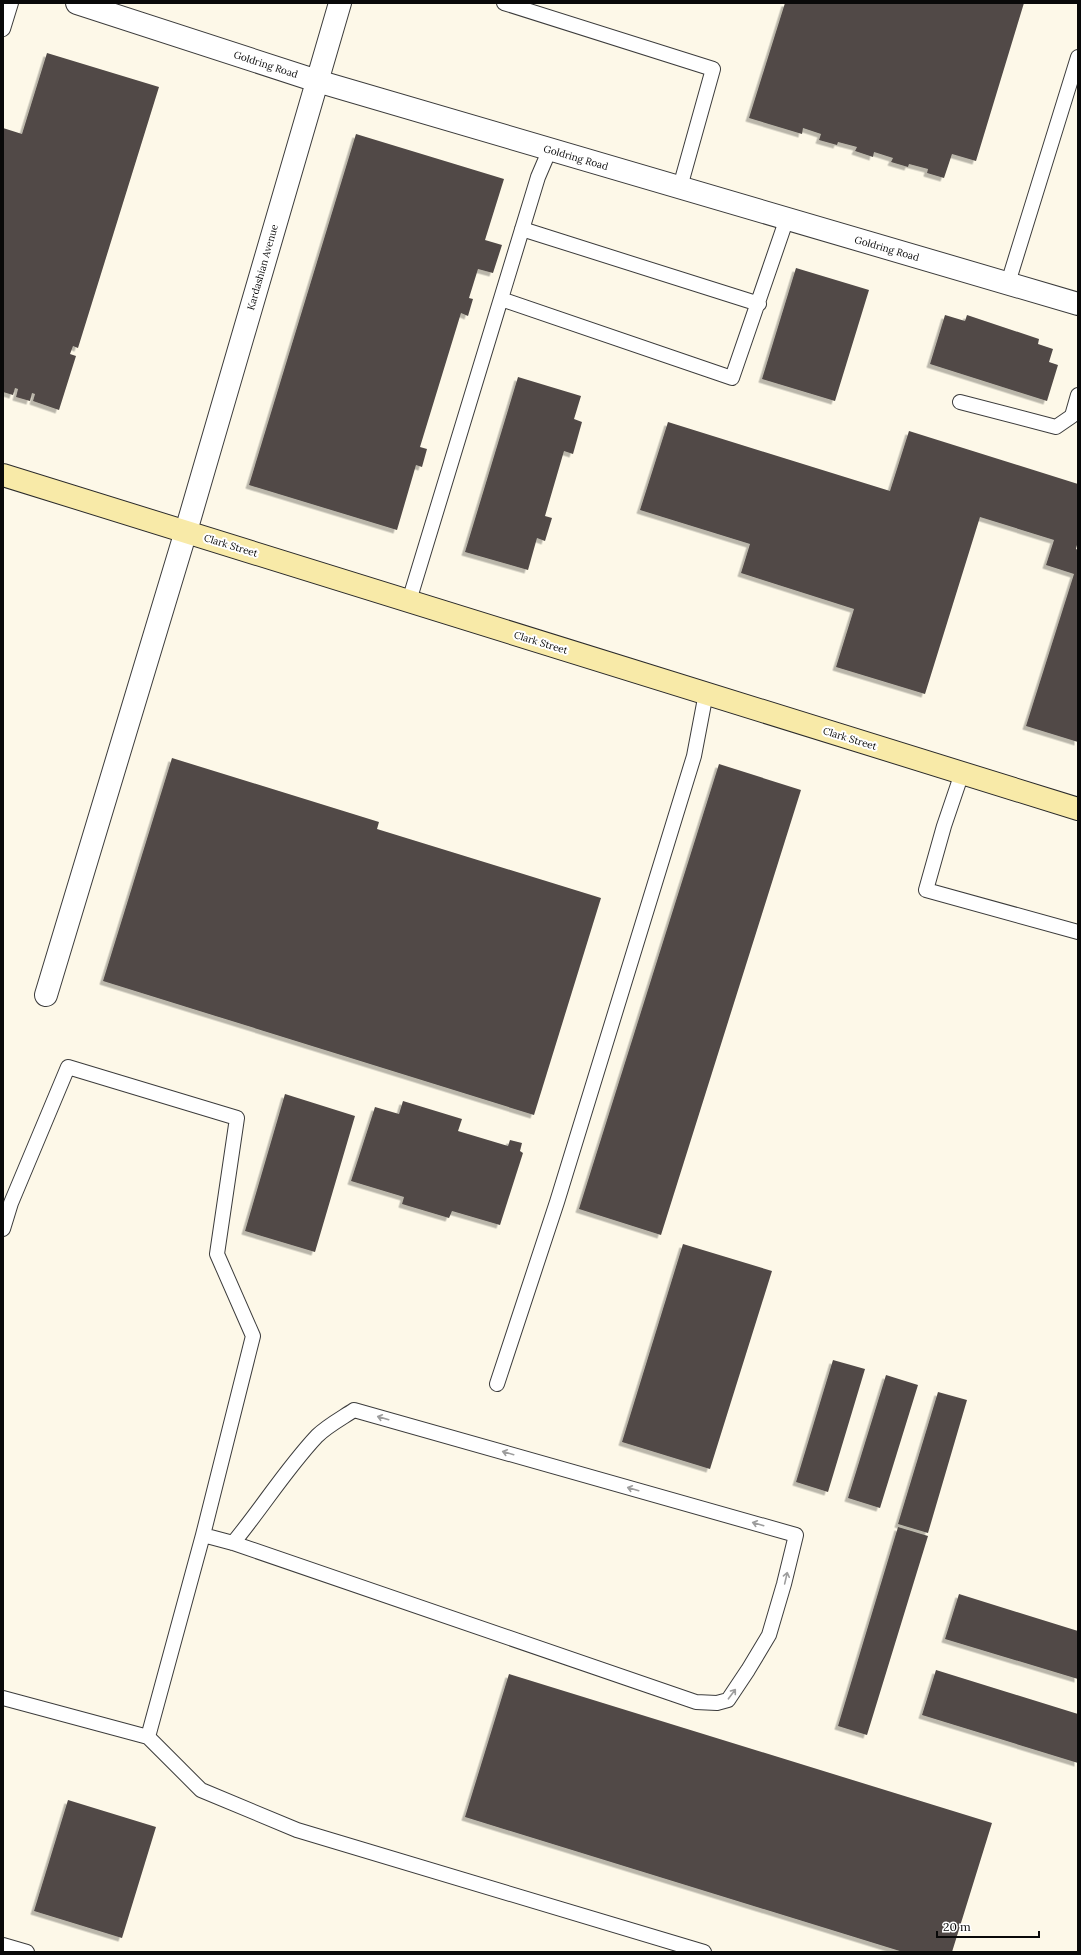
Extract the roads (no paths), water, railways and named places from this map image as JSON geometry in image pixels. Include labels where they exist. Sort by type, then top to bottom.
[{"type":"street","name":"Goldring Road","points":[[76,3],[317,81],[1078,304]]},
{"type":"street","name":"Kardashian Avenue","points":[[46,995],[186,531],[340,3]]},
{"type":"street","name":"Clark Street","points":[[3,475],[1078,809]]},
{"type":"lane","points":[[3,29],[11,3]]},
{"type":"lane","points":[[504,3],[713,69],[680,187]]},
{"type":"lane","points":[[1008,283],[1078,57]]},
{"type":"lane","points":[[409,601],[538,177],[550,149]]},
{"type":"lane","points":[[501,299],[732,378],[759,304],[787,218]]},
{"type":"lane","points":[[522,230],[759,304]]},
{"type":"lane","points":[[960,402],[1056,427],[1072,416],[1078,395]]},
{"type":"lane","points":[[497,1384],[557,1202],[694,756],[706,693]]},
{"type":"lane","points":[[962,773],[944,826],[926,890],[1078,932]]},
{"type":"lane","points":[[3,1229],[11,1203],[68,1067],[237,1118],[217,1254],[253,1336],[203,1535],[148,1737]]},
{"type":"lane","points":[[203,1535],[233,1542],[696,1702],[717,1703],[728,1700],[748,1670],[768,1635],[784,1584],[796,1535],[354,1410],[318,1436],[268,1495],[252,1519],[233,1542]]},
{"type":"lane","points":[[3,1698],[148,1737],[201,1790],[297,1830],[704,1952]]},
{"type":"lane","points":[[3,1945],[27,1952]]}]
